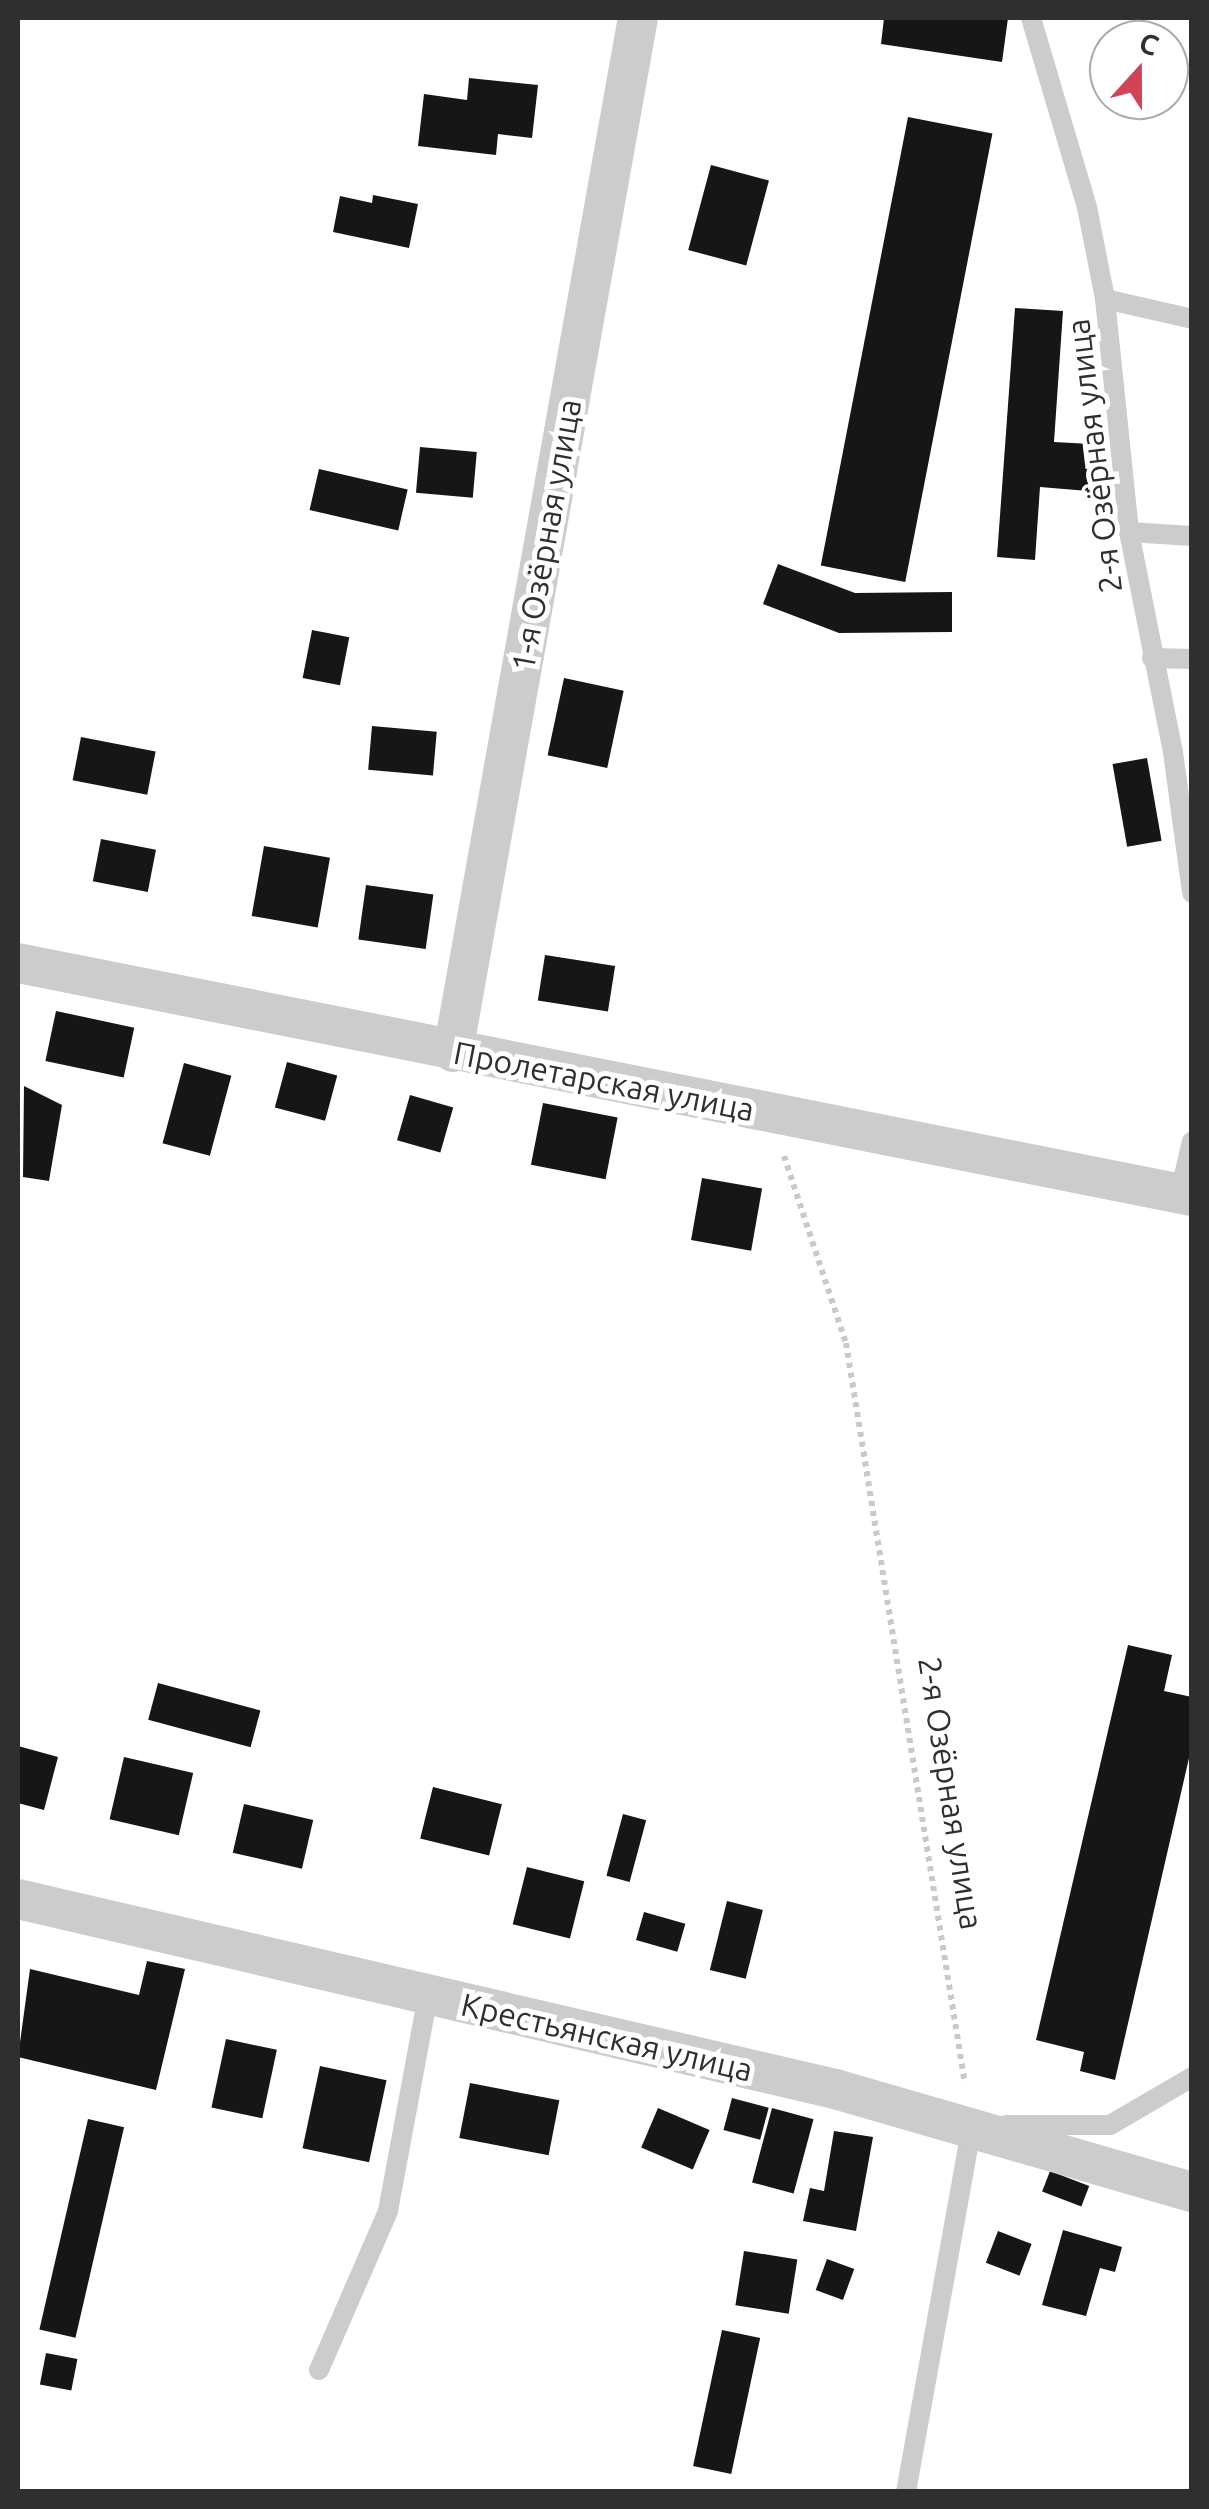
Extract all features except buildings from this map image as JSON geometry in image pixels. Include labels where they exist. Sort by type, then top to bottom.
[{"type":"street","name":"1-я Озёрная улица","points":[[454,1052],[638,18]]},
{"type":"street","name":"Пролетарская улица","points":[[18,963],[1186,1194]]},
{"type":"street","name":"Крестьянская улица","points":[[18,1899],[971,2125],[1192,2192]]},
{"type":"lane","name":"2-я Озёрная улица","points":[[1031,18],[1087,207],[1105,299],[1129,532],[1192,892]]},
{"type":"lane","points":[[1105,299],[1192,319]]},
{"type":"lane","points":[[1129,532],[1192,536]]},
{"type":"lane","points":[[1152,658],[1192,659]]},
{"type":"lane","points":[[1186,1194],[1192,1141]]},
{"type":"lane","points":[[320,2370],[388,2211],[428,1996]]},
{"type":"lane","points":[[906,2492],[971,2125],[1110,2125],[1192,2077]]},
{"type":"path","name":"2-я Озёрная улица","points":[[770,1113],[846,1343],[971,2125]]}]
